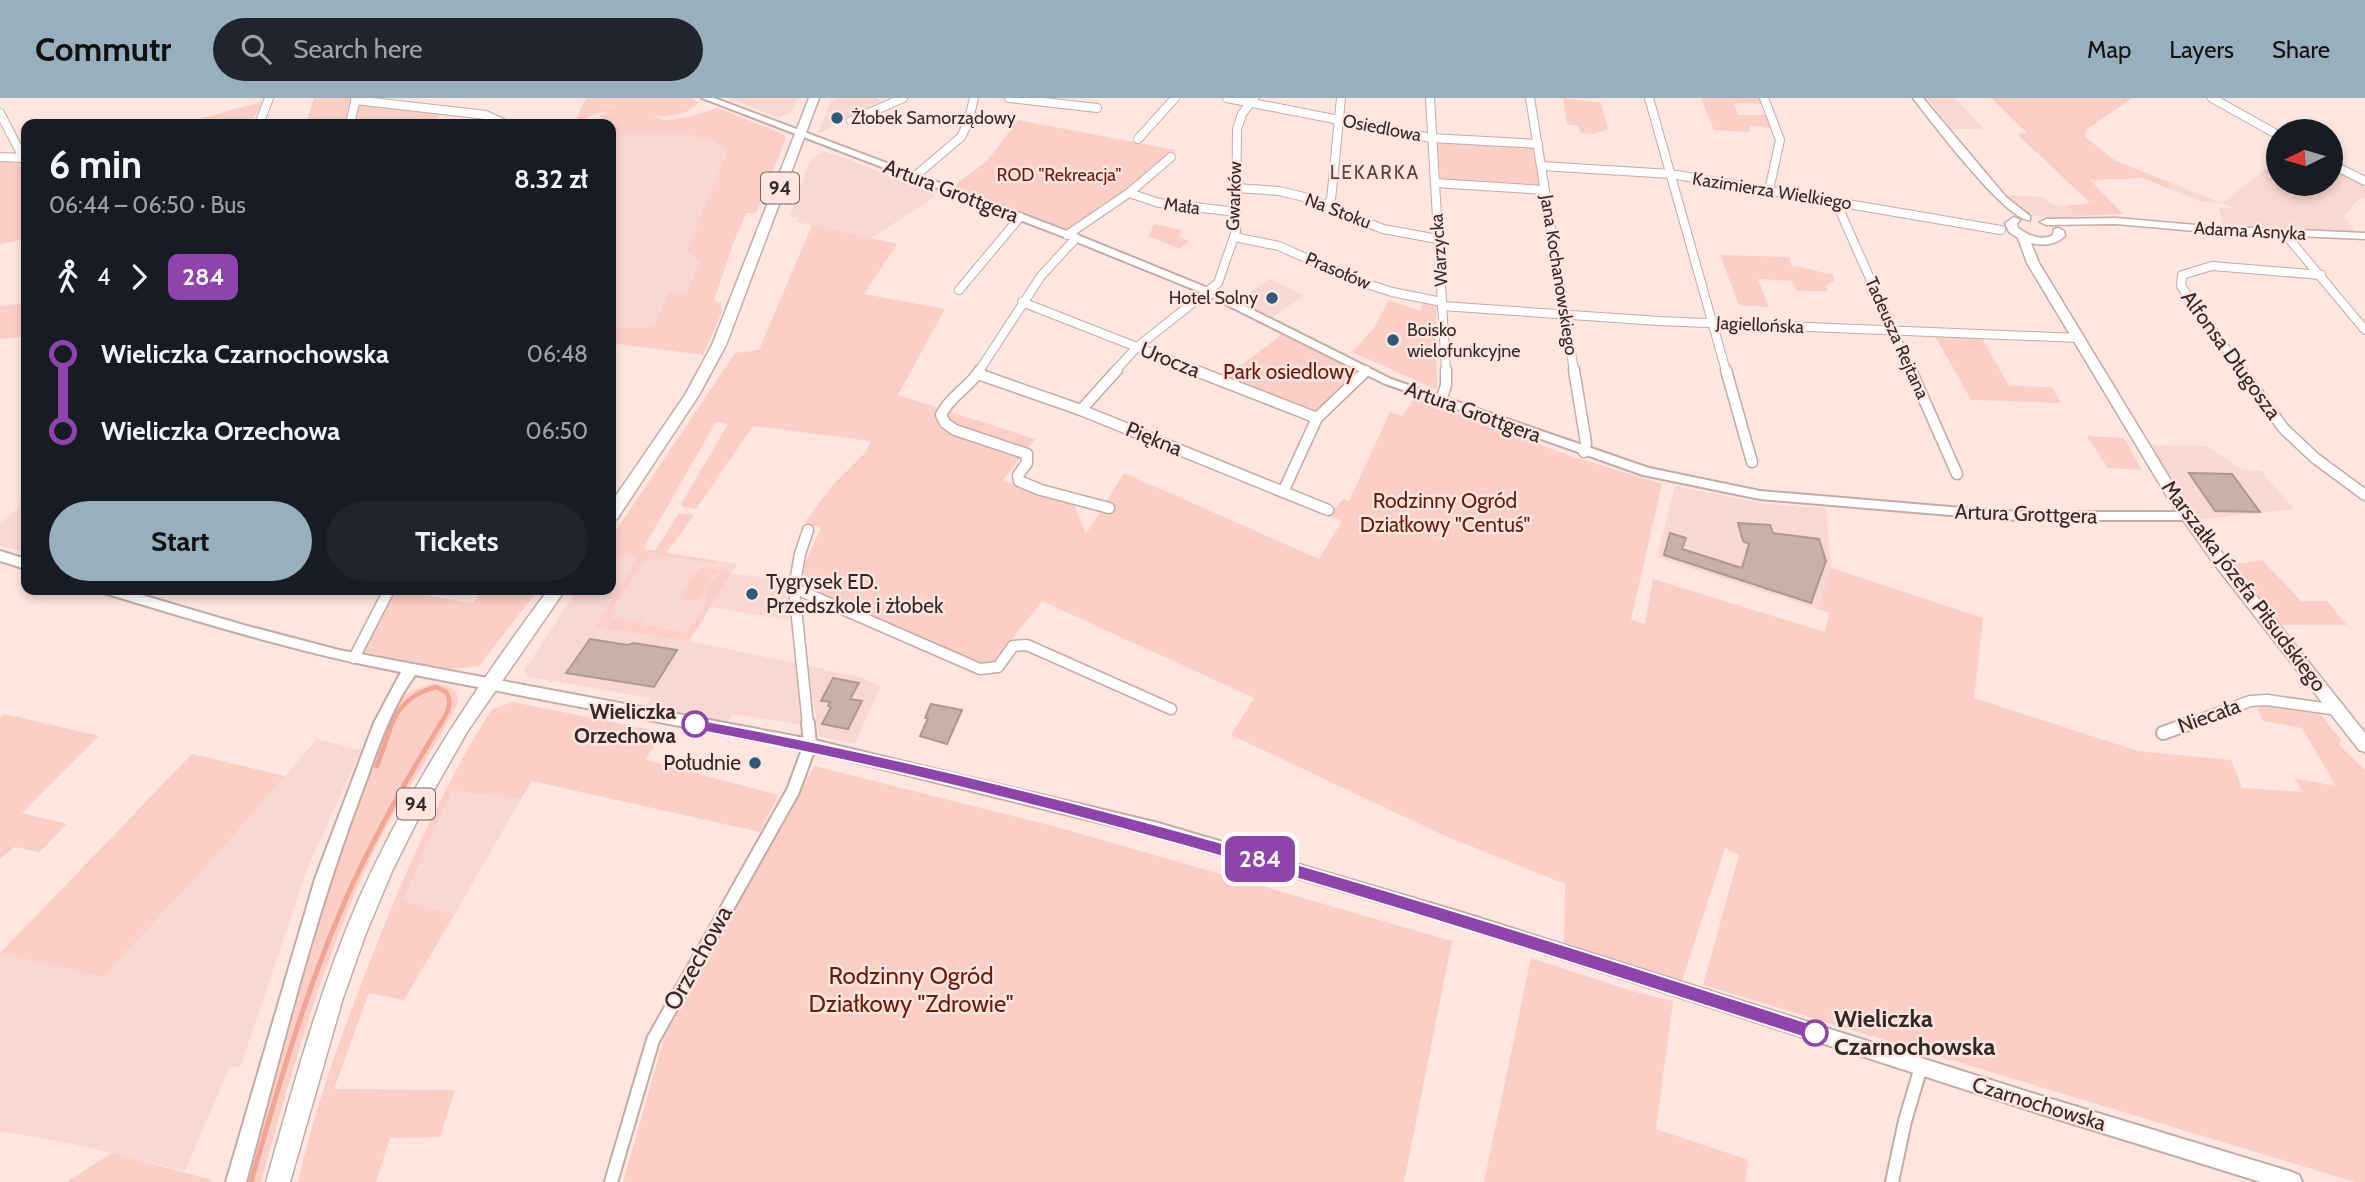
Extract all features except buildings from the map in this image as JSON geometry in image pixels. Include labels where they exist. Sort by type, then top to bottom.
[{"type":"main road","name":"94","points":[[616,508],[692,395],[719,345],[814,98]]},
{"type":"main road","points":[[1918,98],[1983,175],[1995,200],[2020,219],[2046,222],[2058,230],[2057,239],[2043,242],[2023,237]]},
{"type":"main road","name":"Marszałka Józefa Piłsudskiego","points":[[2020,219],[2011,223],[2013,230],[2023,237],[2029,256],[2159,475],[2187,516],[2365,745]]},
{"type":"main road","name":"Adama Asnyka","points":[[2046,222],[2135,223],[2285,234],[2365,236]]},
{"type":"main road","name":"Adama Asnyka","points":[[2058,230],[2089,225],[2135,223]]},
{"type":"main road","name":"Marszałka Józefa Piłsudskiego","points":[[2043,242],[2037,248],[2044,278]]},
{"type":"main road","name":"94","points":[[278,1182],[332,996],[357,930],[419,797],[488,685],[553,595]]},
{"type":"street","points":[[261,119],[269,98]]},
{"type":"street","name":"Artura Grottgera","points":[[706,98],[1209,292],[1366,371],[1441,401],[1584,452],[1682,481],[1760,495],[2021,516],[2187,516]]},
{"type":"street","points":[[851,121],[903,98]]},
{"type":"street","points":[[914,177],[961,136],[968,123],[974,98]]},
{"type":"street","points":[[1009,98],[1055,100],[1097,108]]},
{"type":"street","points":[[1138,139],[1175,98]]},
{"type":"street","name":"Osiedlowa","points":[[1227,98],[1431,138],[1538,144]]},
{"type":"street","points":[[1326,205],[1331,200],[1341,98]]},
{"type":"street","name":"Warzycka","points":[[1430,98],[1446,385],[1441,401]]},
{"type":"street","name":"Jana Kochanowskiego","points":[[1530,98],[1586,443],[1584,452]]},
{"type":"street","points":[[1649,98],[1752,462]]},
{"type":"street","points":[[1764,98],[1780,140],[1769,190]]},
{"type":"street","points":[[2212,98],[2266,128]]},
{"type":"street","points":[[351,119],[356,99],[486,115],[494,119]]},
{"type":"street","name":"Gwarków","points":[[1209,292],[1217,284],[1234,237],[1237,212],[1236,134],[1242,114],[1252,101]]},
{"type":"street","points":[[0,113],[21,152]]},
{"type":"street","points":[[0,157],[21,160]]},
{"type":"street","name":"Mała","points":[[1110,508],[1087,500],[1057,496],[1019,481],[1018,475],[1027,463],[1027,454],[955,430],[945,423],[940,415],[947,402],[978,374],[1022,302],[1071,237],[1129,194],[1171,157]]},
{"type":"street","name":"Kazimierza Wielkiego","points":[[1542,166],[1671,174],[2001,230]]},
{"type":"street","points":[[2343,170],[2365,181]]},
{"type":"street","points":[[1434,183],[1545,190]]},
{"type":"street","name":"Na Stoku","points":[[1237,188],[1279,191],[1326,205],[1383,229],[1438,239]]},
{"type":"street","name":"Mała","points":[[1129,194],[1159,204],[1237,212]]},
{"type":"street","name":"Tadeusza Rejtana","points":[[1836,202],[1957,474]]},
{"type":"street","points":[[959,290],[1020,217]]},
{"type":"street","points":[[2285,234],[2365,330]]},
{"type":"street","name":"Prasołów","points":[[1234,237],[1279,246],[1352,279],[1442,304]]},
{"type":"street","name":"Alfonsa Długosza","points":[[2321,275],[2212,266],[2182,275],[2181,286],[2284,429],[2315,457],[2365,495]]},
{"type":"street","points":[[1081,410],[1137,347],[1209,292]]},
{"type":"street","name":"Urocza","points":[[1022,302],[1317,418]]},
{"type":"street","name":"Jagiellońska","points":[[1442,304],[1712,323],[2079,338]]},
{"type":"street","points":[[1283,492],[1317,418],[1366,371]]},
{"type":"street","name":"Piękna","points":[[978,374],[1081,410],[1328,510]]},
{"type":"street","points":[[808,530],[800,554],[794,588],[810,745]]},
{"type":"street","points":[[0,556],[21,562]]},
{"type":"street","points":[[794,588],[980,669],[998,667],[1013,646],[1027,645],[1171,709]]},
{"type":"street","name":"Czarnochowska","points":[[137,595],[253,632],[354,657],[488,685],[810,745],[1118,820],[1321,876],[2292,1182]]},
{"type":"street","points":[[354,657],[386,595]]},
{"type":"street","points":[[236,1182],[294,973],[337,836],[388,709],[401,682],[411,670]]},
{"type":"street","name":"Niecała","points":[[2163,733],[2250,701],[2267,700],[2338,710]]},
{"type":"street","name":"Orzechowa","points":[[611,1182],[653,1040],[741,880],[771,834],[793,791],[810,745]]},
{"type":"street","points":[[1892,1182],[1905,1121],[1922,1067]]},
{"type":"shaded area","points":[[797,98],[792,112],[779,118],[730,99]]},
{"type":"shaded area","name":"Żłobek Samorządowy","points":[[837,98],[876,98],[882,101],[818,134],[831,101]]},
{"type":"shaded area","points":[[1927,98],[1954,98],[1984,129],[1952,129]]},
{"type":"shaded area","points":[[706,133],[734,148],[714,249],[672,351],[616,344],[616,134]]},
{"type":"shaded area","points":[[823,151],[937,195],[870,239],[797,222],[799,217],[790,217],[810,160]]},
{"type":"shaded area","points":[[2266,169],[2266,196],[2343,196],[2343,174],[2365,184],[2365,198],[2358,200],[2344,216],[2356,232],[2223,224],[2219,208],[2233,208],[2222,203]]},
{"type":"shaded area","points":[[2171,183],[2222,203],[2202,202],[2167,188]]},
{"type":"shaded area","points":[[2006,195],[2043,197],[2052,205],[2066,206],[2076,216],[2050,219],[2028,214],[2014,206]]},
{"type":"shaded area","points":[[1270,279],[1304,295],[1273,317],[1238,300]]},
{"type":"shaded area","points":[[2148,445],[2207,446],[2242,470],[2261,471],[2294,509],[2196,520]]},
{"type":"shaded area","points":[[1675,486],[1766,504],[1826,508],[1831,568],[1818,609],[1657,557]]},
{"type":"shaded area","points":[[21,505],[21,551],[0,546],[0,524]]},
{"type":"shaded area","points":[[643,549],[737,564],[732,573],[786,581],[789,620],[710,607],[689,641],[795,663],[803,725],[732,714],[728,722],[646,706],[651,698],[528,677],[524,671],[574,595],[616,595],[616,554],[637,557]]},
{"type":"shaded area","points":[[808,666],[861,677],[880,687],[855,744],[819,736]]},
{"type":"shaded area","points":[[317,739],[361,750],[307,869],[240,1068],[230,1066],[185,1171],[73,1144],[0,1131],[0,953],[103,976],[221,850]]},
{"type":"shaded area","points":[[452,791],[521,799],[454,915],[403,902]]},
{"type":"green space","points":[[314,98],[352,98],[347,119],[308,119]]},
{"type":"green space","points":[[586,98],[692,98],[699,103],[686,112],[672,116],[613,112],[576,119]]},
{"type":"green space","points":[[1563,98],[1601,103],[1608,129],[1594,134],[1581,133],[1578,126],[1567,124]]},
{"type":"green space","points":[[1701,98],[1759,98],[1762,104],[1734,103],[1738,115],[1767,115],[1772,128],[1750,126],[1750,132],[1714,130]]},
{"type":"green space","points":[[1991,98],[2132,98],[2086,130],[2085,137],[2116,161],[2171,183],[2167,188],[2142,178],[2090,180],[2123,214],[2076,216],[2066,206],[2090,203],[2017,134],[2027,133]]},
{"type":"green space","points":[[264,101],[253,119],[199,119]]},
{"type":"green space","points":[[358,105],[442,111],[437,119],[354,119]]},
{"type":"green space","points":[[617,108],[632,108],[664,120],[686,118],[717,108],[784,134],[786,139],[756,213],[746,213],[733,244],[714,301],[721,303],[722,312],[703,355],[616,344],[616,328],[654,327],[669,292],[687,292],[700,261],[686,251],[726,155],[725,148],[713,140],[693,139],[695,135],[616,135],[616,119],[600,119],[600,116]]},
{"type":"green space","name":"ROD \"Rekreacja\"","points":[[1018,120],[1175,150],[1120,194],[1067,229],[952,187],[988,160]]},
{"type":"green space","points":[[1437,141],[1534,146],[1541,185],[1441,182]]},
{"type":"green space","points":[[0,160],[19,164],[21,168],[21,240],[0,244]]},
{"type":"green space","points":[[1154,224],[1182,230],[1179,236],[1188,241],[1179,249],[1149,236]]},
{"type":"green space","name":"Rodzinny Ogród Działkowy \"Centuś\"","points":[[812,225],[897,244],[864,294],[945,309],[898,395],[1035,439],[1003,480],[1073,503],[1086,534],[1124,473],[1319,559],[1342,521],[1327,515],[1344,499],[1349,501],[1390,412],[1402,416],[1415,398],[1568,455],[1662,484],[1631,620],[1645,624],[1653,579],[1825,632],[1829,613],[1818,609],[1831,568],[1983,618],[1974,698],[2138,751],[2231,760],[2242,788],[2303,792],[2294,778],[2336,786],[2302,728],[2263,721],[2257,708],[2271,705],[2321,715],[2341,740],[2339,745],[2365,770],[2365,1182],[2355,1182],[1703,985],[1739,855],[1725,848],[1682,981],[1564,943],[1565,884],[1443,835],[1231,735],[1254,698],[1042,601],[993,663],[978,666],[806,587],[803,567],[821,528],[804,523],[832,486],[865,453],[871,441],[753,426],[696,509],[683,507],[681,504],[728,424],[716,422],[643,549],[655,551],[679,513],[694,515],[666,553],[716,561],[714,563],[666,556],[645,561],[613,607],[612,618],[637,622],[645,616],[640,624],[686,633],[703,610],[707,588],[713,579],[725,570],[731,573],[689,641],[596,627],[637,558],[616,554],[616,531],[735,353],[759,350]]},
{"type":"green space","points":[[1720,255],[1789,257],[1792,266],[1833,274],[1834,281],[1825,286],[1828,291],[1797,291],[1792,281],[1758,279],[1769,307],[1739,305]]},
{"type":"green space","name":"Boisko wielofunkcyjne","points":[[1389,300],[1420,311],[1423,302],[1436,305],[1437,390],[1352,352],[1374,328]]},
{"type":"green space","points":[[21,304],[21,337],[0,339],[0,306]]},
{"type":"green space","name":"Park osiedlowy","points":[[1282,334],[1351,367],[1355,375],[1323,409],[1313,412],[1225,378]]},
{"type":"green space","points":[[1935,336],[1982,338],[2009,386],[2052,387],[2061,403],[1971,400]]},
{"type":"green space","points":[[2087,436],[2124,438],[2142,470],[2108,468]]},
{"type":"green space","points":[[2262,560],[2301,601],[2327,601],[2347,625],[2279,625],[2230,565]]},
{"type":"green space","points":[[701,568],[720,570],[710,578],[701,598],[685,602],[680,594]]},
{"type":"green space","points":[[390,595],[423,595],[472,603],[481,595],[534,595],[479,666],[450,669],[361,652]]},
{"type":"green space","points":[[433,683],[456,691],[458,702],[370,859],[322,978],[261,1182],[247,1182],[338,855],[399,701],[411,691]]},
{"type":"green space","points":[[513,702],[662,732],[646,760],[778,795],[760,832],[532,781],[521,799],[452,791],[403,901],[454,915],[404,1000],[369,993],[334,1089],[455,1090],[440,1137],[390,1138],[376,1182],[298,1182],[312,1126],[339,1044],[409,866],[456,770],[492,709]]},
{"type":"green space","points":[[5,714],[99,736],[22,813],[67,824],[40,852],[14,847],[0,859],[0,718]]},
{"type":"green space","points":[[192,754],[285,776],[221,850],[103,977],[0,953]]},
{"type":"green space","name":"Rodzinny Ogród Działkowy \"Zdrowie\"","points":[[814,766],[1057,827],[1452,941],[1404,1182],[623,1182],[664,1038]]},
{"type":"green space","points":[[1531,958],[1635,992],[1673,1001],[1656,1129],[1748,1160],[1745,1182],[1484,1182]]},
{"type":"green space","points":[[112,1153],[212,1180],[66,1182]]},
{"type":"waterway","points":[[392,724],[409,700],[436,687],[446,692],[449,701],[441,723]]},
{"type":"waterway","points":[[251,1182],[302,1014],[339,915],[386,817],[441,723]]},
{"type":"waterway","points":[[377,766],[392,724]]},
{"type":"bus line","name":"284","points":[[695,724],[810,745],[1183,837],[1460,919],[1815,1033]]},
{"type":"place","name":"Żłobek Samorządowy","points":[[837,118]]},
{"type":"place","name":"Hotel Solny","points":[[1272,298]]},
{"type":"place","name":"Boisko wielofunkcyjne","points":[[1393,340]]},
{"type":"place","name":"Tygrysek ED. Przedszkole i żłobek","points":[[752,594]]},
{"type":"place","name":"Wieliczka Orzechowa","points":[[695,724]]},
{"type":"place","name":"Południe","points":[[755,763]]},
{"type":"place","name":"Wieliczka Czarnochowska","points":[[1815,1033]]},
{"type":"district","name":"LEKARKA","points":[[1375,172]]}]
